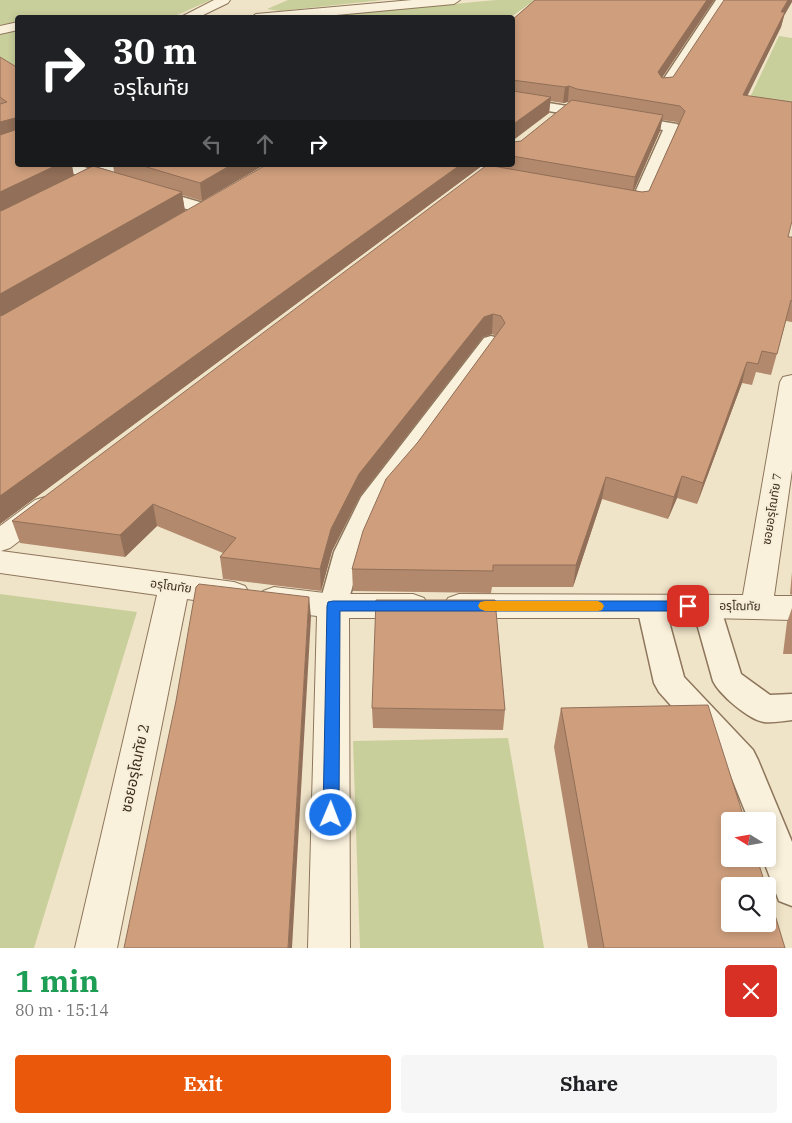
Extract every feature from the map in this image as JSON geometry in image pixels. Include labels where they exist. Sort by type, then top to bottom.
[{"type":"street","points":[[192,15],[224,0]]},
{"type":"street","points":[[289,15],[454,0]]},
{"type":"street","points":[[0,30],[15,27]]},
{"type":"street","points":[[551,122],[567,109]]},
{"type":"street","points":[[60,193],[111,167]]},
{"type":"street","points":[[179,224],[213,204]]},
{"type":"street","name":"ซอยอรุโณทัย 7","points":[[757,606],[792,382]]},
{"type":"street","points":[[0,540],[63,493]]},
{"type":"street","name":"อรุโณทัย","points":[[0,562],[174,587],[333,606],[757,606],[792,608]]},
{"type":"street","name":"ซอยอรุโณทัย 2","points":[[96,948],[174,587]]},
{"type":"street","points":[[329,948],[333,606]]},
{"type":"lane","points":[[664,89],[722,0]]},
{"type":"lane","points":[[515,101],[672,127],[640,203],[600,196]]},
{"type":"lane","points":[[66,167],[135,188],[213,204]]},
{"type":"lane","points":[[333,606],[348,552],[374,497],[407,456],[491,342]]},
{"type":"lane","points":[[651,606],[670,683],[741,760],[762,812]]},
{"type":"lane","points":[[706,606],[728,681],[764,709],[792,707]]},
{"type":"lane","points":[[776,847],[792,888]]},
{"type":"green space","points":[[0,0],[211,0],[177,15],[15,15],[15,22],[0,25]]},
{"type":"green space","points":[[288,0],[383,0],[280,11],[267,9]]},
{"type":"green space","points":[[496,0],[535,0],[514,15],[334,15]]},
{"type":"green space","points":[[15,31],[15,67],[0,58],[0,35]]},
{"type":"green space","points":[[779,36],[792,38],[792,119],[743,112]]},
{"type":"green space","points":[[0,594],[137,612],[34,948],[0,948]]},
{"type":"green space","points":[[508,738],[544,948],[360,948],[353,741]]},
{"type":"building","points":[[535,0],[707,0],[658,72],[662,78],[673,77],[724,0],[788,0],[781,12],[785,12],[743,95],[792,102],[792,221],[788,237],[792,237],[792,301],[777,354],[762,351],[758,364],[747,362],[703,483],[682,476],[674,497],[606,477],[576,565],[493,565],[493,571],[352,569],[363,531],[386,479],[418,442],[505,323],[501,316],[493,314],[484,317],[359,474],[331,529],[320,569],[220,557],[236,538],[153,504],[120,535],[12,521],[484,167],[498,167],[642,192],[649,191],[685,111],[680,106],[577,89],[569,86],[515,80],[515,17]]},
{"type":"building","points":[[0,57],[15,66],[15,118],[0,122],[0,104],[7,102],[0,97]]},
{"type":"building","points":[[515,91],[551,97],[515,123]]},
{"type":"building","points":[[572,100],[663,115],[635,177],[515,157],[515,142],[521,141]]},
{"type":"building","points":[[15,130],[15,167],[53,167],[0,192],[0,135]]},
{"type":"building","points":[[91,167],[182,192],[0,294],[0,211]]},
{"type":"building","points":[[147,167],[228,167],[200,183]]},
{"type":"building","points":[[262,167],[457,167],[0,496],[0,316]]},
{"type":"building","points":[[199,584],[309,597],[288,948],[124,948],[176,701],[196,587]]},
{"type":"building","points":[[376,600],[495,600],[505,710],[372,708]]},
{"type":"building","points":[[708,705],[742,812],[721,812],[721,868],[760,868],[763,877],[721,877],[721,932],[776,932],[776,918],[785,948],[604,948],[561,708]]},
{"type":"slow traffic","points":[[485,606],[598,606]]},
{"type":"route","points":[[331,815],[333,606],[688,606]]}]
